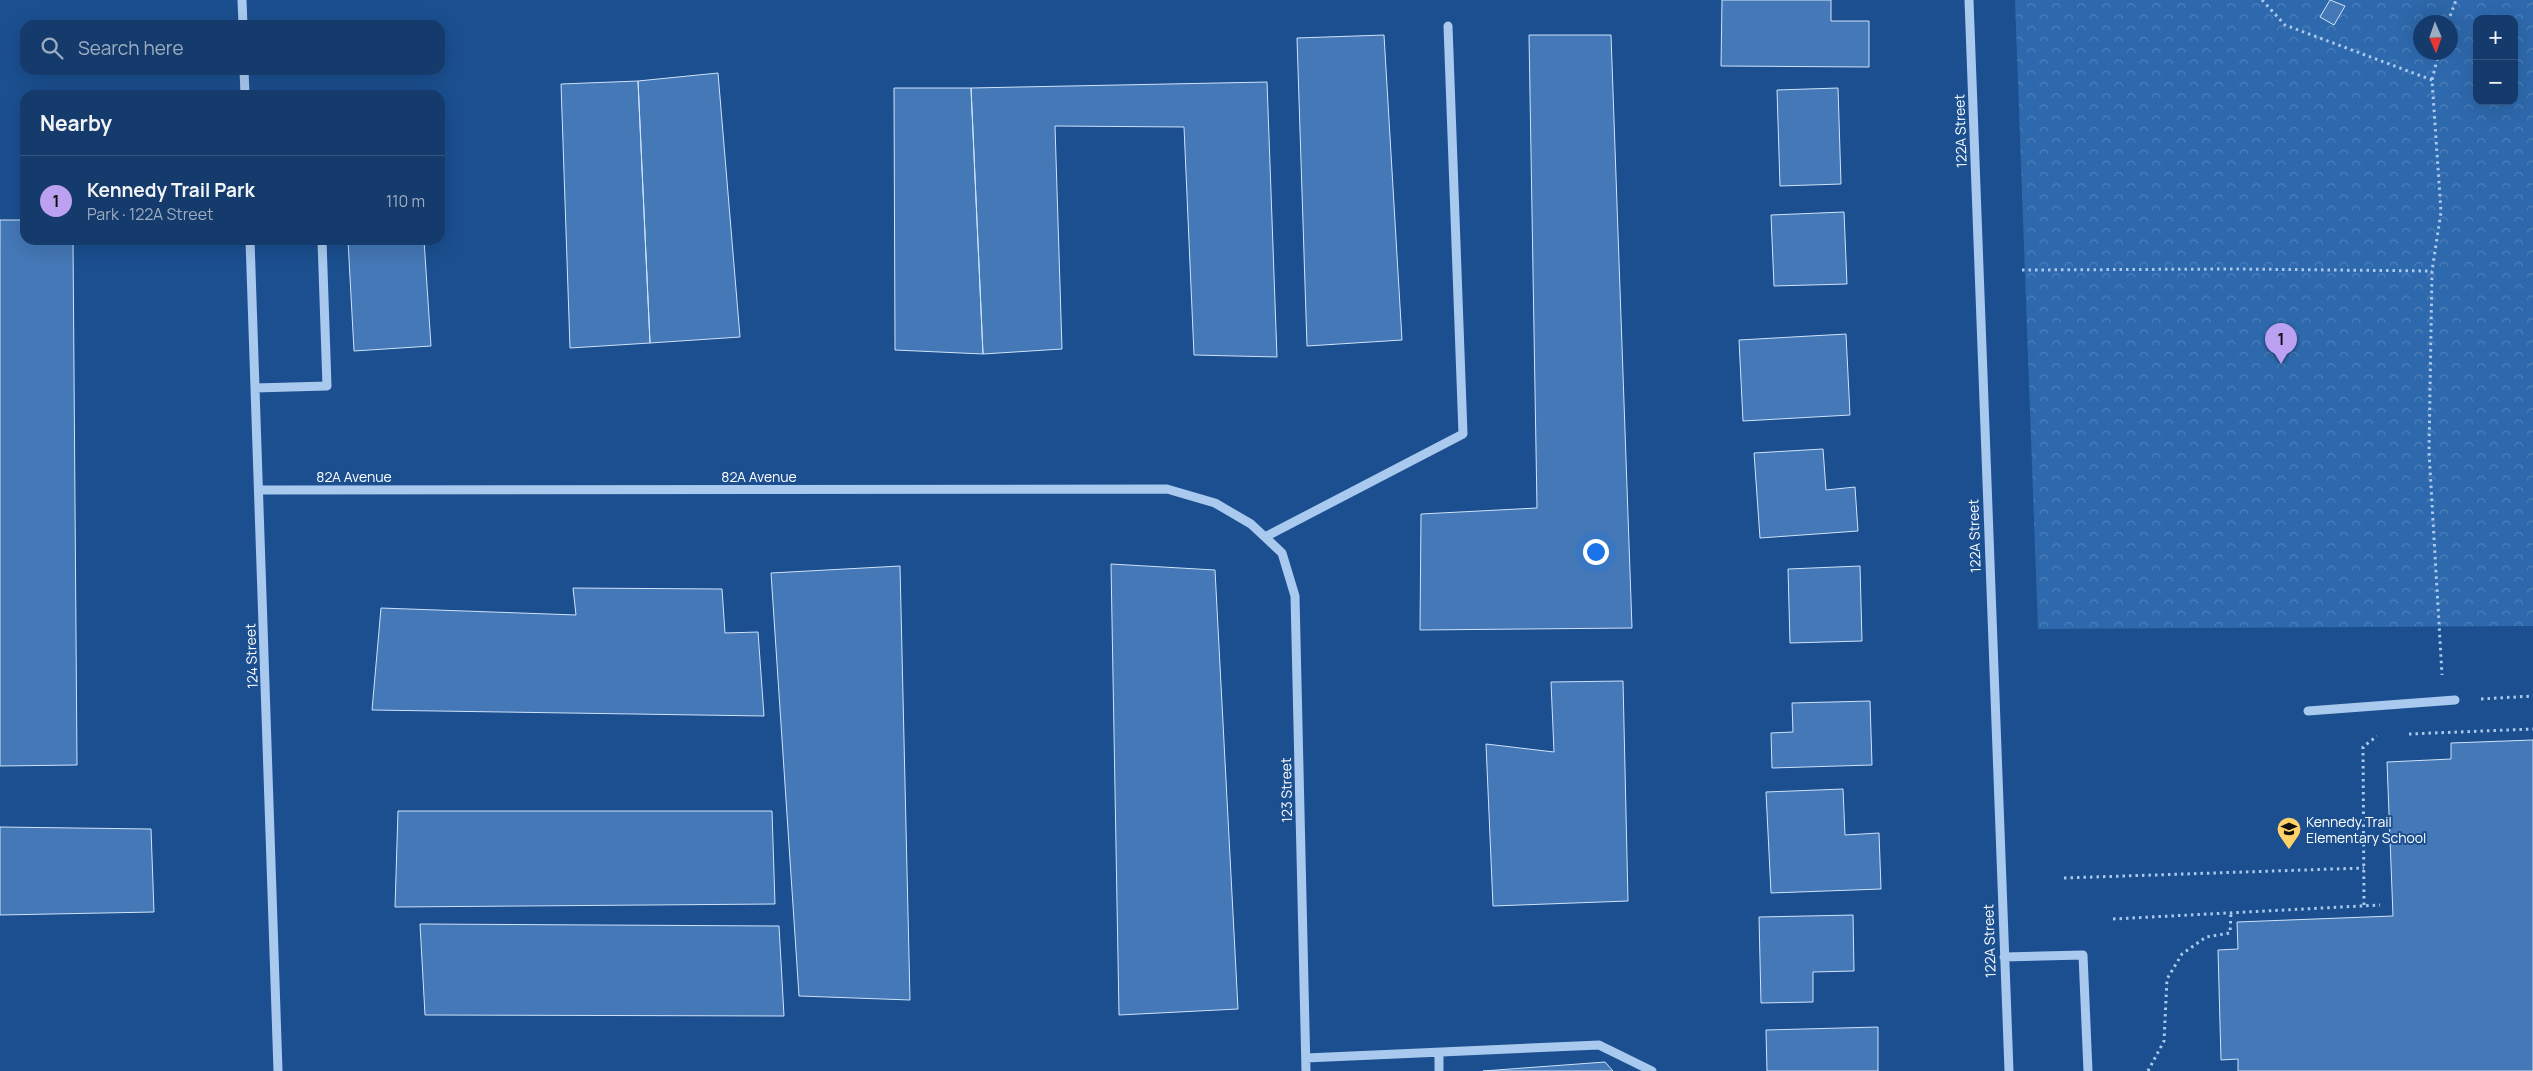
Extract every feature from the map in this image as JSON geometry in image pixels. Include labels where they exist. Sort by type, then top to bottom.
[{"type":"street","points":[[242,0],[243,20]]},
{"type":"street","name":"122A Street","points":[[1969,0],[2009,1071]]},
{"type":"street","points":[[1265,537],[1463,434],[1448,26]]},
{"type":"street","points":[[244,75],[245,90]]},
{"type":"street","name":"124 Street","points":[[250,245],[278,1071]]},
{"type":"street","points":[[255,388],[327,386],[322,245]]},
{"type":"street","name":"82A Avenue","points":[[259,490],[1167,488],[1215,503],[1251,524]]},
{"type":"street","name":"123 Street","points":[[1251,524],[1282,553],[1295,596],[1306,1071]]},
{"type":"street","points":[[2308,711],[2455,700]]},
{"type":"street","points":[[2004,957],[2083,955],[2088,1071]]},
{"type":"street","points":[[1306,1058],[1600,1045],[1652,1071]]},
{"type":"street","points":[[1439,1053],[1439,1071]]},
{"type":"path","points":[[2262,0],[2285,25],[2432,80]]},
{"type":"path","points":[[2451,15],[2456,0]]},
{"type":"path","points":[[2437,60],[2432,80],[2441,212],[2432,271],[2429,452],[2442,681]]},
{"type":"path","points":[[2022,270],[2237,269],[2432,271]]},
{"type":"path","points":[[2455,700],[2533,696]]},
{"type":"path","points":[[2406,734],[2533,729]]},
{"type":"path","points":[[2364,905],[2363,747],[2377,736],[2387,735]]},
{"type":"path","points":[[2064,878],[2364,868]]},
{"type":"path","points":[[2113,918],[2380,905]]},
{"type":"path","points":[[2148,1071],[2164,1041],[2167,979],[2182,954],[2206,937],[2230,933],[2231,912]]},
{"type":"green space","points":[[2015,0],[2533,0],[2533,626],[2038,629]]},
{"type":"building","points":[[1722,0],[1831,0],[1831,21],[1869,21],[1869,67],[1721,66]]},
{"type":"building","points":[[2330,0],[2345,6],[2334,25],[2320,17]]},
{"type":"building","points":[[1384,35],[1402,340],[1307,346],[1297,38]]},
{"type":"building","points":[[1529,35],[1611,35],[1632,628],[1420,630],[1421,514],[1537,508]]},
{"type":"building","points":[[718,73],[740,337],[650,343],[638,81]]},
{"type":"building","points":[[638,81],[650,343],[570,348],[561,84]]},
{"type":"building","points":[[1267,82],[1277,357],[1194,355],[1184,127],[1055,126],[1062,349],[983,354],[971,88]]},
{"type":"building","points":[[894,88],[971,88],[983,354],[895,350]]},
{"type":"building","points":[[1838,88],[1841,184],[1780,186],[1777,90]]},
{"type":"building","points":[[1844,212],[1847,284],[1774,286],[1771,215]]},
{"type":"building","points":[[0,220],[20,220],[20,245],[73,245],[77,765],[0,766]]},
{"type":"building","points":[[348,245],[424,245],[431,346],[354,351]]},
{"type":"building","points":[[1846,334],[1850,415],[1743,421],[1739,340]]},
{"type":"building","points":[[1823,449],[1826,490],[1855,487],[1858,531],[1760,538],[1754,453]]},
{"type":"building","points":[[1111,564],[1215,570],[1238,1009],[1119,1015]]},
{"type":"building","points":[[900,566],[910,1000],[799,996],[771,573]]},
{"type":"building","points":[[1860,566],[1862,641],[1790,643],[1788,569]]},
{"type":"building","points":[[573,588],[722,589],[725,633],[758,632],[764,716],[372,710],[381,608],[576,615]]},
{"type":"building","points":[[1623,681],[1628,901],[1493,906],[1486,744],[1554,752],[1551,682]]},
{"type":"building","points":[[1870,701],[1872,765],[1772,768],[1771,733],[1793,732],[1792,703]]},
{"type":"building","points":[[2533,740],[2533,1071],[2238,1071],[2238,1059],[2221,1060],[2218,950],[2238,949],[2237,922],[2393,916],[2387,762],[2451,759],[2451,743]]},
{"type":"building","points":[[1843,789],[1845,835],[1879,833],[1881,889],[1771,893],[1766,792]]},
{"type":"building","points":[[398,811],[772,811],[775,904],[395,907]]},
{"type":"building","points":[[0,827],[151,829],[154,912],[0,915]]},
{"type":"building","points":[[1853,915],[1854,971],[1813,972],[1813,1002],[1761,1003],[1759,917]]},
{"type":"building","points":[[420,924],[779,926],[784,1016],[425,1015]]},
{"type":"building","points":[[1878,1027],[1878,1071],[1767,1071],[1766,1030]]},
{"type":"building","points":[[1605,1062],[1613,1071],[1483,1071]]},
{"type":"place","name":"Kennedy Trail Park","points":[[2281,364]]},
{"type":"place","name":"Kennedy Trail Elementary School","points":[[2289,850]]}]
